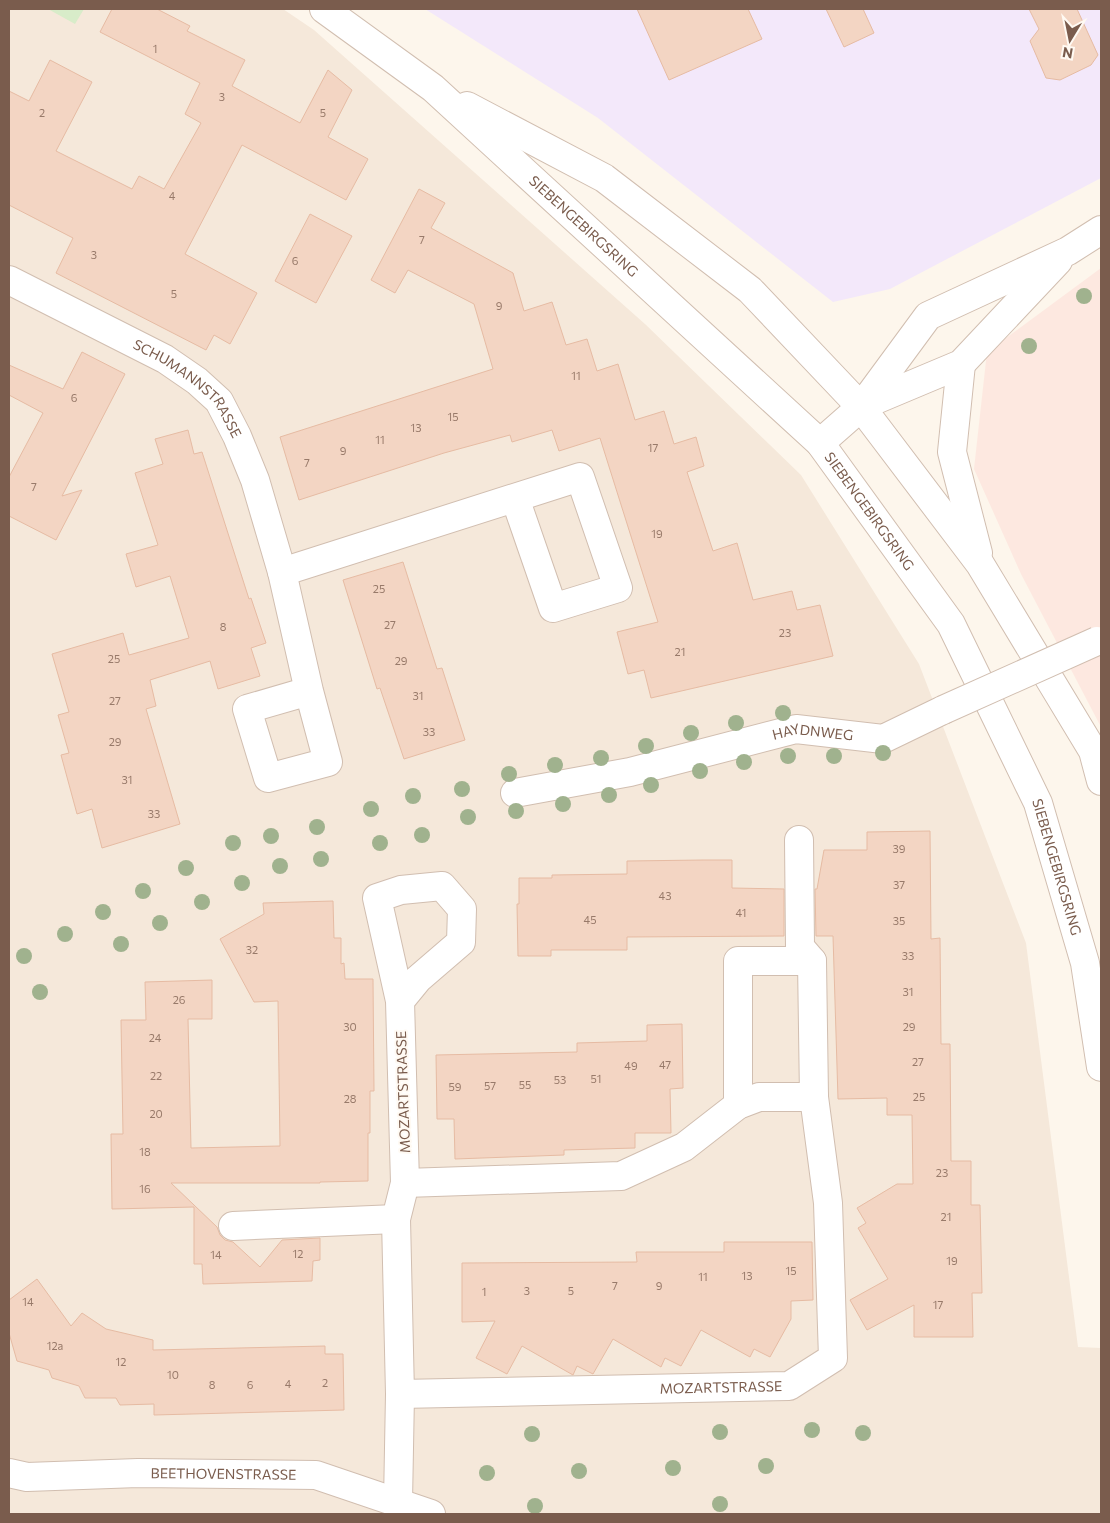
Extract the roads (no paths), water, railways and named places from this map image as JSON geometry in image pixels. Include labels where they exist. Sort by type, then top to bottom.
[{"type":"street","name":"SIEBENGEBIRGSRING","points":[[324,9],[433,88],[820,443],[951,624],[1038,803],[1093,961],[1101,1067]]},
{"type":"street","name":"SIEBENGEBIRGSRING","points":[[433,88],[604,178],[750,290],[861,407],[980,564],[1092,751],[1101,781]]},
{"type":"street","points":[[820,443],[861,407],[928,316],[1068,251],[1101,230]]},
{"type":"street","points":[[861,407],[961,364],[1068,251]]},
{"type":"street","name":"SCHUMANNSTRASSE","points":[[9,280],[165,359],[197,381],[219,401],[237,436],[255,480],[282,572],[309,691]]},
{"type":"street","points":[[961,364],[952,452],[980,564]]},
{"type":"street","points":[[282,572],[580,477],[618,588],[553,608],[515,498]]},
{"type":"street","name":"HAYDNWEG","points":[[515,793],[630,772],[796,729],[883,739],[1099,639]]},
{"type":"street","name":"MOZARTSTRASSE","points":[[400,1394],[789,1386],[833,1358],[828,1203],[814,1097],[812,961],[800,947],[800,840]]},
{"type":"street","points":[[738,1105],[738,961],[812,961]]},
{"type":"street","name":"MOZARTSTRASSE","points":[[398,1502],[400,1394],[396,1219],[405,1183],[400,1001]]},
{"type":"street","points":[[405,1183],[621,1176],[684,1147],[738,1105],[759,1097],[814,1097]]},
{"type":"street","points":[[233,1226],[396,1219]]},
{"type":"street","name":"BEETHOVENSTRASSE","points":[[9,1474],[27,1477],[138,1473],[316,1475],[431,1514]]}]
